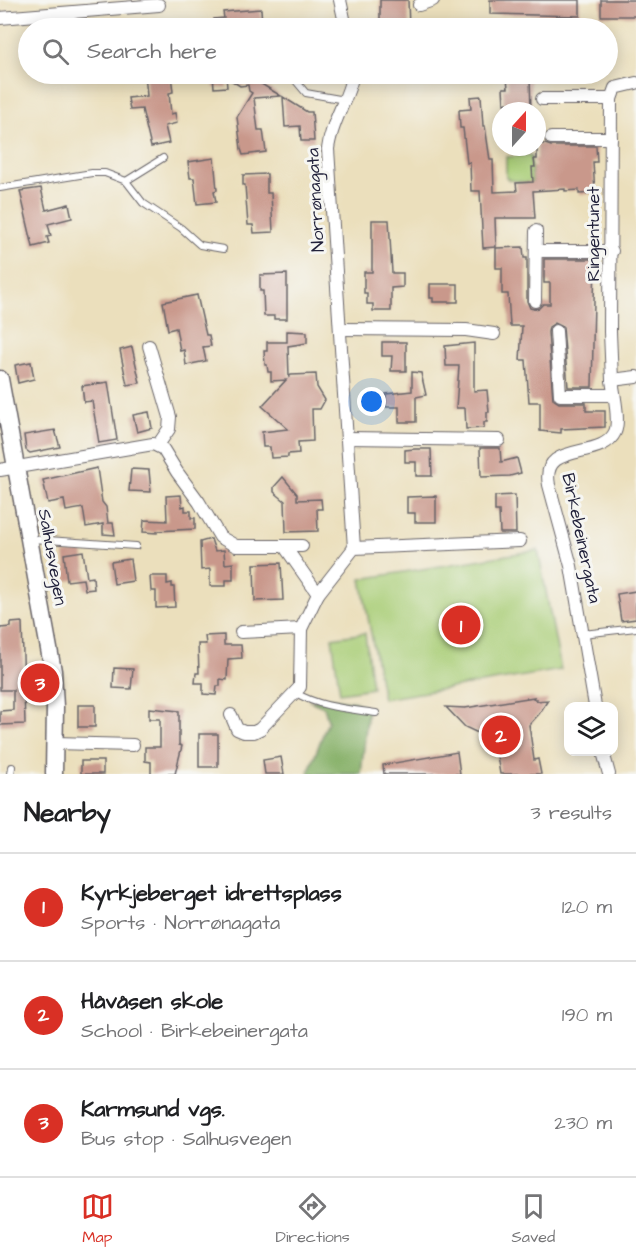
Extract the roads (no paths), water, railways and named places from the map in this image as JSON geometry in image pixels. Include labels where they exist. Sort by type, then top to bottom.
[{"type":"main road","name":"Salhusvegen","points":[[0,379],[8,469],[29,538],[53,671],[54,774]]},
{"type":"street","points":[[340,0],[344,18]]},
{"type":"street","points":[[419,5],[433,0]]},
{"type":"street","points":[[0,18],[159,5]]},
{"type":"street","points":[[542,99],[613,94],[636,83]]},
{"type":"street","name":"Norrønagata","points":[[350,84],[330,135],[328,149],[354,548]]},
{"type":"street","name":"Ringentunet","points":[[613,94],[610,332],[617,421]]},
{"type":"street","points":[[551,138],[611,138]]},
{"type":"street","points":[[536,231],[536,301]]},
{"type":"street","points":[[536,251],[612,251]]},
{"type":"street","points":[[341,329],[466,330],[494,334]]},
{"type":"street","points":[[556,331],[560,395],[614,395]]},
{"type":"street","points":[[149,346],[170,417],[169,429],[158,445]]},
{"type":"street","points":[[612,380],[636,377]]},
{"type":"street","name":"Birkebeinergata","points":[[594,702],[567,546],[549,485],[548,472],[550,466],[559,457],[608,441],[615,434],[617,421]]},
{"type":"street","points":[[347,438],[499,440]]},
{"type":"street","points":[[8,469],[158,445],[200,502],[220,537],[236,546],[302,546]]},
{"type":"street","points":[[231,715],[237,729],[255,732],[296,693],[301,679],[301,629],[305,617],[318,594],[354,548],[520,541]]},
{"type":"street","points":[[285,547],[318,594]]},
{"type":"street","points":[[241,632],[301,629]]},
{"type":"street","points":[[55,743],[133,745]]},
{"type":"street","points":[[604,756],[609,774]]},
{"type":"lane","points":[[298,84],[306,93],[345,100]]},
{"type":"lane","points":[[126,181],[163,158]]},
{"type":"lane","points":[[0,188],[92,173],[105,173],[126,181],[143,203],[181,228],[200,245],[223,249]]},
{"type":"lane","points":[[29,538],[136,546]]},
{"type":"lane","points":[[583,634],[636,628]]},
{"type":"lane","points":[[296,693],[306,699],[324,704],[376,712]]},
{"type":"place","name":"Kyrkjeberget idrettsplass","points":[[461,625]]},
{"type":"place","name":"Karmsund vgs.","points":[[40,683]]},
{"type":"place","name":"Håvåsen skole","points":[[501,735]]}]
